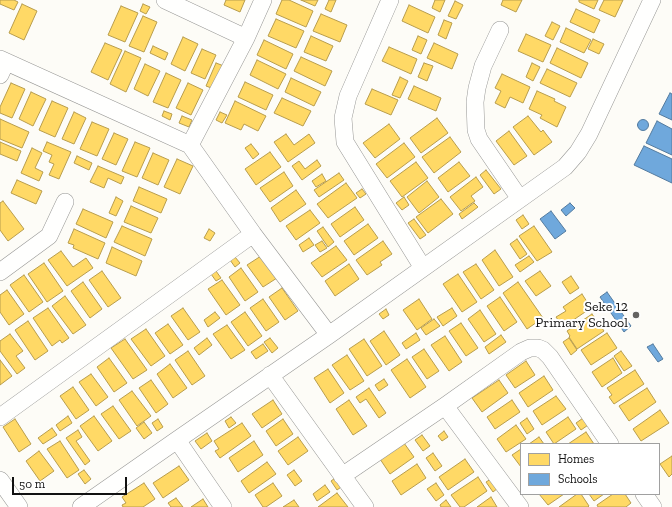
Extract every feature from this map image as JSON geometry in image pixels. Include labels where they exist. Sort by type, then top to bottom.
[{"type":"street","points":[[165,0],[246,38]]},
{"type":"street","points":[[190,145],[246,38],[263,0]]},
{"type":"street","points":[[390,0],[348,96],[343,118],[345,142],[424,268]]},
{"type":"street","points":[[82,507],[424,268],[564,167],[578,152],[589,134],[652,0]]},
{"type":"street","points":[[500,30],[483,66],[476,88],[476,130],[479,139],[520,199]]},
{"type":"street","points":[[2,65],[190,145],[253,234],[329,335]]},
{"type":"street","points":[[0,272],[49,236],[65,202]]},
{"type":"street","points":[[0,418],[253,234]]},
{"type":"street","points":[[342,476],[521,352],[530,348],[538,348],[543,350],[550,357],[609,443]]},
{"type":"street","points":[[270,375],[365,507]]},
{"type":"street","points":[[445,406],[520,507]]},
{"type":"street","points":[[176,440],[223,507]]},
{"type":"street","points":[[0,480],[19,507]]},
{"type":"street","points":[[645,495],[653,507]]},
{"type":"building: Homes","points":[[0,0],[14,0],[18,2],[14,10],[0,4]]},
{"type":"building: Homes","points":[[226,0],[245,0],[240,12],[224,5]]},
{"type":"building: Homes","points":[[282,0],[289,0],[313,11],[306,27],[276,14]]},
{"type":"building: Homes","points":[[301,0],[318,0],[315,6]]},
{"type":"building: Homes","points":[[329,0],[336,0],[331,12],[325,9]]},
{"type":"building: Homes","points":[[435,0],[445,0],[440,12],[432,8]]},
{"type":"building: Homes","points":[[503,0],[522,0],[516,12],[501,5]]},
{"type":"building: Homes","points":[[579,0],[598,0],[594,9],[579,2]]},
{"type":"building: Homes","points":[[604,0],[623,0],[615,17],[599,10]]},
{"type":"building: Homes","points":[[455,1],[463,5],[456,19],[448,16]]},
{"type":"building: Homes","points":[[22,4],[37,11],[24,40],[9,33]]},
{"type":"building: Homes","points":[[143,4],[150,7],[146,14],[140,11]]},
{"type":"building: Homes","points":[[409,5],[435,17],[428,33],[402,21]]},
{"type":"building: Homes","points":[[121,6],[138,13],[125,42],[108,35]]},
{"type":"building: Homes","points":[[576,9],[600,20],[594,33],[570,22]]},
{"type":"building: Homes","points":[[321,14],[347,25],[340,42],[313,31]]},
{"type":"building: Homes","points":[[143,16],[157,22],[144,52],[129,46]]},
{"type":"building: Homes","points":[[276,19],[304,31],[296,48],[268,36]]},
{"type":"building: Homes","points":[[444,20],[452,23],[446,39],[438,35]]},
{"type":"building: Homes","points":[[552,22],[560,26],[553,40],[545,36]]},
{"type":"building: Homes","points":[[566,28],[591,40],[584,53],[560,42]]},
{"type":"building: Homes","points":[[526,34],[551,45],[543,62],[518,51]]},
{"type":"building: Homes","points":[[311,36],[333,46],[326,61],[304,52]]},
{"type":"building: Homes","points":[[418,36],[427,40],[421,54],[412,50]]},
{"type":"building: Homes","points":[[183,37],[198,44],[185,71],[171,64]]},
{"type":"building: Homes","points":[[593,39],[604,44],[599,54],[588,49]]},
{"type":"building: Homes","points":[[264,40],[293,54],[286,69],[257,55]]},
{"type":"building: Homes","points":[[105,43],[122,50],[108,80],[91,72]]},
{"type":"building: Homes","points":[[434,43],[458,54],[452,69],[427,58]]},
{"type":"building: Homes","points":[[153,46],[168,53],[165,60],[150,53]]},
{"type":"building: Homes","points":[[389,47],[417,59],[411,74],[382,61]]},
{"type":"building: Homes","points":[[557,48],[588,63],[581,78],[550,63]]},
{"type":"building: Homes","points":[[202,49],[216,55],[205,79],[191,73]]},
{"type":"building: Homes","points":[[125,51],[141,58],[126,92],[110,84]]},
{"type":"building: Homes","points":[[301,57],[332,71],[325,86],[294,71]]},
{"type":"building: Homes","points":[[257,60],[286,74],[278,89],[250,75]]},
{"type":"building: Homes","points":[[216,63],[224,66],[214,89],[206,86]]},
{"type":"building: Homes","points":[[424,63],[433,66],[427,81],[418,77]]},
{"type":"building: Homes","points":[[532,63],[540,67],[533,81],[526,77]]},
{"type":"building: Homes","points":[[145,64],[160,71],[148,96],[134,89]]},
{"type":"building: Homes","points":[[547,69],[577,83],[570,97],[540,83]]},
{"type":"building: Homes","points":[[166,73],[181,80],[168,108],[153,102]]},
{"type":"building: Homes","points":[[502,74],[530,87],[523,103],[510,97],[505,108],[495,103],[501,91],[495,88]]},
{"type":"building: Homes","points":[[400,77],[408,81],[400,98],[392,95]]},
{"type":"building: Homes","points":[[291,78],[321,92],[314,106],[285,92]]},
{"type":"building: Homes","points":[[245,82],[273,95],[266,110],[238,97]]},
{"type":"building: Homes","points":[[11,83],[25,89],[12,118],[0,113],[0,107]]},
{"type":"building: Homes","points":[[188,83],[203,90],[191,115],[176,108]]},
{"type":"building: Homes","points":[[414,86],[441,98],[436,111],[408,99]]},
{"type":"building: Homes","points":[[372,89],[398,100],[391,115],[365,104]]},
{"type":"building: Homes","points":[[537,91],[555,99],[554,101],[566,107],[557,127],[540,118],[542,115],[529,109]]},
{"type":"building: Homes","points":[[31,92],[46,99],[33,126],[19,119]]},
{"type":"building: Homes","points":[[282,98],[311,111],[303,126],[274,113]]},
{"type":"building: Homes","points":[[52,101],[68,108],[55,137],[39,130]]},
{"type":"building: Homes","points":[[235,101],[266,116],[258,131],[244,124],[241,130],[225,123]]},
{"type":"building: Homes","points":[[164,111],[172,114],[170,120],[162,116]]},
{"type":"building: Homes","points":[[74,112],[86,118],[74,144],[62,139]]},
{"type":"building: Homes","points":[[220,112],[227,115],[222,123],[216,120]]},
{"type":"building: Homes","points":[[182,116],[192,120],[189,127],[179,123]]},
{"type":"building: Homes","points":[[528,116],[541,132],[543,130],[552,142],[534,155],[513,127]]},
{"type":"building: Homes","points":[[437,118],[448,133],[421,153],[410,138]]},
{"type":"building: Homes","points":[[0,119],[29,132],[22,148],[0,139]]},
{"type":"building: Homes","points":[[92,122],[109,129],[97,156],[80,149]]},
{"type":"building: Homes","points":[[389,124],[400,139],[375,158],[363,143]]},
{"type":"building: Homes","points":[[509,131],[527,156],[514,165],[496,141]]},
{"type":"building: Homes","points":[[114,133],[128,139],[116,165],[102,159]]},
{"type":"building: Homes","points":[[286,134],[294,145],[309,134],[315,143],[288,162],[274,142]]},
{"type":"building: Homes","points":[[450,137],[461,152],[434,173],[422,157]]},
{"type":"building: Homes","points":[[0,142],[21,151],[17,161],[0,154]]},
{"type":"building: Homes","points":[[47,142],[71,152],[59,179],[49,175],[54,164],[49,162],[52,155],[43,151]]},
{"type":"building: Homes","points":[[135,142],[150,148],[137,177],[122,171]]},
{"type":"building: Homes","points":[[404,143],[415,157],[387,178],[376,164]]},
{"type":"building: Homes","points":[[251,144],[259,154],[253,159],[245,148]]},
{"type":"building: Homes","points":[[32,148],[42,153],[35,168],[43,172],[39,181],[21,173]]},
{"type":"building: Homes","points":[[270,152],[281,167],[256,185],[245,169]]},
{"type":"building: Homes","points":[[153,153],[169,160],[158,185],[142,178]]},
{"type":"building: Homes","points":[[77,156],[92,163],[89,170],[74,163]]},
{"type":"building: Homes","points":[[177,159],[193,166],[180,194],[164,187]]},
{"type":"building: Homes","points":[[317,160],[321,166],[302,180],[292,166],[299,161],[305,169]]},
{"type":"building: Homes","points":[[416,162],[428,178],[402,197],[390,181]]},
{"type":"building: Homes","points":[[459,162],[470,176],[448,192],[438,178]]},
{"type":"building: Homes","points":[[98,166],[124,177],[121,184],[108,178],[104,188],[90,182]]},
{"type":"building: Homes","points":[[486,170],[501,189],[494,194],[480,175]]},
{"type":"building: Homes","points":[[284,172],[293,186],[270,202],[260,188]]},
{"type":"building: Homes","points":[[339,173],[344,180],[319,197],[314,190]]},
{"type":"building: Homes","points":[[322,174],[326,181],[316,187],[312,181]]},
{"type":"building: Homes","points":[[476,177],[483,187],[471,196],[475,201],[461,211],[450,197]]},
{"type":"building: Homes","points":[[17,180],[42,191],[36,204],[11,193]]},
{"type":"building: Homes","points":[[427,181],[439,197],[419,213],[407,197]]},
{"type":"building: Homes","points":[[346,183],[357,198],[328,218],[317,204]]},
{"type":"building: Homes","points":[[139,187],[167,199],[161,213],[133,201]]},
{"type":"building: Homes","points":[[362,189],[366,194],[360,198],[356,193]]},
{"type":"building: Homes","points":[[296,190],[306,204],[280,222],[271,208]]},
{"type":"building: Homes","points":[[116,197],[123,201],[116,216],[109,213]]},
{"type":"building: Homes","points":[[404,197],[409,205],[402,210],[396,203]]},
{"type":"building: Homes","points":[[441,199],[453,214],[428,233],[416,217]]},
{"type":"building: Homes","points":[[3,201],[24,229],[8,241],[0,230],[0,203]]},
{"type":"building: Homes","points":[[474,203],[478,207],[462,219],[459,214]]},
{"type":"building: Homes","points":[[131,206],[158,218],[151,233],[124,222]]},
{"type":"building: Homes","points":[[355,207],[364,220],[340,237],[331,224]]},
{"type":"building: Homes","points":[[83,209],[113,222],[106,238],[76,224]]},
{"type":"building: Homes","points":[[310,210],[320,223],[296,240],[286,226]]},
{"type":"building: Homes","points":[[523,215],[529,224],[522,229],[516,220]]},
{"type":"building: Homes","points":[[414,219],[426,235],[420,239],[408,223]]},
{"type":"building: Homes","points":[[368,224],[378,238],[354,255],[344,241]]},
{"type":"building: Homes","points":[[122,226],[152,239],[145,256],[114,242]]},
{"type":"building: Homes","points":[[534,226],[552,252],[537,261],[519,236]]},
{"type":"building: Homes","points":[[323,227],[334,242],[328,247],[317,231]]},
{"type":"building: Homes","points":[[74,229],[105,243],[98,259],[73,248],[74,245],[68,243]]},
{"type":"building: Homes","points":[[209,229],[215,233],[210,241],[204,238]]},
{"type":"building: Homes","points":[[309,238],[314,245],[303,252],[299,245]]},
{"type":"building: Homes","points":[[517,239],[527,254],[520,259],[510,244]]},
{"type":"building: Homes","points":[[322,241],[327,248],[320,252],[315,245]]},
{"type":"building: Homes","points":[[383,241],[392,254],[380,262],[382,265],[367,275],[356,260]]},
{"type":"building: Homes","points":[[336,246],[347,260],[322,277],[311,263]]},
{"type":"building: Homes","points":[[112,247],[142,261],[136,276],[106,263]]},
{"type":"building: Homes","points":[[495,250],[513,277],[499,286],[482,260]]},
{"type":"building: Homes","points":[[61,251],[73,267],[86,258],[93,268],[67,286],[48,260]]},
{"type":"building: Homes","points":[[261,256],[277,278],[263,287],[247,265]]},
{"type":"building: Homes","points":[[529,256],[534,262],[520,272],[515,265]]},
{"type":"building: Homes","points":[[235,257],[240,263],[235,267],[230,260]]},
{"type":"building: Homes","points":[[44,263],[63,291],[47,302],[28,274]]},
{"type":"building: Homes","points":[[349,264],[359,279],[335,296],[325,281]]},
{"type":"building: Homes","points":[[476,264],[494,290],[481,299],[463,272]]},
{"type":"building: Homes","points":[[241,268],[258,292],[245,301],[229,277]]},
{"type":"building: Homes","points":[[102,271],[121,298],[108,307],[89,280]]},
{"type":"building: Homes","points":[[216,271],[221,278],[216,281],[211,274]]},
{"type":"building: Homes","points":[[540,271],[551,286],[536,296],[525,281]]},
{"type":"building: Homes","points":[[458,274],[477,302],[462,312],[443,284]]},
{"type":"building: Homes","points":[[24,275],[43,302],[29,312],[10,285]]},
{"type":"building: Homes","points":[[571,276],[579,288],[570,294],[562,282]]},
{"type":"building: Homes","points":[[222,280],[240,305],[226,315],[208,289]]},
{"type":"building: Homes","points":[[83,282],[102,309],[90,318],[71,291]]},
{"type":"building: Homes","points":[[518,282],[543,318],[527,329],[503,293]]},
{"type":"building: Homes","points":[[282,288],[298,311],[285,320],[269,297]]},
{"type":"building: Homes","points":[[7,290],[24,314],[9,325],[0,312],[0,295]]},
{"type":"building: Homes","points":[[582,294],[591,308],[563,327],[556,317],[566,311],[563,307]]},
{"type":"building: Homes","points":[[65,296],[86,325],[73,334],[52,306]]},
{"type":"building: Homes","points":[[500,297],[517,322],[504,331],[487,306]]},
{"type":"building: Homes","points":[[263,299],[279,322],[266,331],[250,308]]},
{"type":"building: Homes","points":[[419,299],[432,319],[417,330],[403,310]]},
{"type":"building: Homes","points":[[48,308],[69,338],[62,343],[60,340],[52,346],[33,318]]},
{"type":"building: Homes","points":[[183,308],[200,332],[188,340],[171,316]]},
{"type":"building: Homes","points":[[452,308],[457,316],[443,326],[437,317]]},
{"type":"building: Homes","points":[[386,309],[389,315],[383,319],[379,314]]},
{"type":"building: Homes","points":[[480,310],[496,334],[484,342],[468,319]]},
{"type":"building: Homes","points":[[215,312],[220,318],[208,327],[204,320]]},
{"type":"building: Homes","points":[[245,312],[262,336],[248,346],[231,322]]},
{"type":"building: Homes","points":[[592,314],[604,331],[577,349],[567,331]]},
{"type":"building: Homes","points":[[434,319],[440,326],[426,335],[421,328]]},
{"type":"building: Homes","points":[[28,321],[48,351],[35,360],[15,330]]},
{"type":"building: Homes","points":[[461,323],[478,348],[466,356],[449,331]]},
{"type":"building: Homes","points":[[168,324],[183,345],[170,354],[155,333]]},
{"type":"building: Homes","points":[[227,325],[245,350],[231,359],[213,334]]},
{"type":"building: Homes","points":[[146,329],[165,356],[151,366],[131,339]]},
{"type":"building: Homes","points":[[384,331],[400,355],[386,365],[370,341]]},
{"type":"building: Homes","points":[[416,333],[420,340],[406,349],[402,343]]},
{"type":"building: Homes","points":[[607,333],[617,348],[591,365],[581,350]]},
{"type":"building: Homes","points":[[10,334],[23,351],[16,356],[25,368],[17,374],[0,351],[0,341]]},
{"type":"building: Homes","points":[[501,335],[506,342],[489,354],[485,347]]},
{"type":"building: Homes","points":[[445,336],[462,362],[449,371],[431,345]]},
{"type":"building: Homes","points":[[207,338],[212,345],[199,355],[194,348]]},
{"type":"building: Homes","points":[[270,338],[278,348],[272,353],[264,342]]},
{"type":"building: Homes","points":[[569,338],[577,350],[571,355],[563,342]]},
{"type":"building: Homes","points":[[125,339],[147,370],[133,379],[111,348]]},
{"type":"building: Homes","points":[[364,339],[382,366],[367,376],[349,349]]},
{"type":"building: Homes","points":[[263,344],[268,351],[256,359],[251,352]]},
{"type":"building: Homes","points":[[424,349],[439,371],[427,379],[412,357]]},
{"type":"building: Homes","points":[[188,351],[205,376],[192,385],[175,360]]},
{"type":"building: Homes","points":[[621,351],[632,366],[624,371],[614,356]]},
{"type":"building: Homes","points":[[347,355],[364,381],[350,390],[332,365]]},
{"type":"building: Homes","points":[[109,358],[127,383],[114,392],[97,367]]},
{"type":"building: Homes","points":[[613,358],[622,373],[602,387],[592,372]]},
{"type":"building: Homes","points":[[407,359],[426,387],[410,398],[391,370]]},
{"type":"building: Homes","points":[[0,360],[12,376],[0,385]]},
{"type":"building: Homes","points":[[526,361],[535,375],[515,388],[506,375]]},
{"type":"building: Homes","points":[[170,364],[187,388],[173,398],[157,374]]},
{"type":"building: Homes","points":[[328,369],[344,393],[330,403],[314,378]]},
{"type":"building: Homes","points":[[635,370],[644,384],[614,404],[609,397],[612,395],[607,388]]},
{"type":"building: Homes","points":[[91,374],[108,397],[96,406],[79,382]]},
{"type":"building: Homes","points":[[544,376],[553,390],[528,407],[519,393]]},
{"type":"building: Homes","points":[[384,379],[388,385],[379,391],[375,385]]},
{"type":"building: Homes","points":[[151,380],[168,404],[156,413],[139,388]]},
{"type":"building: Homes","points":[[499,380],[508,393],[482,412],[472,398]]},
{"type":"building: Homes","points":[[73,387],[89,410],[76,419],[60,396]]},
{"type":"building: Homes","points":[[369,388],[386,413],[379,418],[366,399],[360,403],[356,397]]},
{"type":"building: Homes","points":[[647,388],[656,402],[629,421],[619,406]]},
{"type":"building: Homes","points":[[132,391],[151,416],[137,426],[119,400]]},
{"type":"building: Homes","points":[[556,396],[566,409],[542,425],[533,411]]},
{"type":"building: Homes","points":[[273,400],[282,414],[262,428],[252,414]]},
{"type":"building: Homes","points":[[349,400],[367,426],[353,435],[336,409]]},
{"type":"building: Homes","points":[[512,400],[520,412],[495,429],[487,417]]},
{"type":"building: Homes","points":[[113,406],[131,431],[119,439],[101,414]]},
{"type":"building: Homes","points":[[660,410],[669,423],[641,441],[633,429]]},
{"type":"building: Homes","points":[[68,416],[72,423],[60,431],[56,425]]},
{"type":"building: Homes","points":[[94,416],[112,441],[98,451],[80,426]]},
{"type":"building: Homes","points":[[586,416],[591,423],[581,430],[576,423]]},
{"type":"building: Homes","points":[[231,417],[236,423],[229,428],[225,421]]},
{"type":"building: Homes","points":[[568,417],[576,429],[555,443],[553,443],[546,432]]},
{"type":"building: Homes","points":[[527,418],[534,429],[527,434],[520,423]]},
{"type":"building: Homes","points":[[15,419],[31,444],[19,452],[3,427]]},
{"type":"building: Homes","points":[[158,419],[163,427],[157,431],[152,423]]},
{"type":"building: Homes","points":[[283,419],[293,434],[276,446],[266,431]]},
{"type":"building: Homes","points":[[144,422],[152,433],[144,439],[136,428]]},
{"type":"building: Homes","points":[[242,423],[251,436],[220,458],[215,451],[219,449],[214,441]]},
{"type":"building: Homes","points":[[516,425],[526,439],[506,452],[497,439]]},
{"type":"building: Homes","points":[[52,428],[57,435],[43,444],[38,438]]},
{"type":"building: Homes","points":[[78,430],[82,437],[76,441],[90,461],[85,465],[66,438]]},
{"type":"building: Homes","points":[[444,431],[448,437],[442,441],[438,436]]},
{"type":"building: Homes","points":[[586,432],[593,443],[570,443]]},
{"type":"building: Homes","points":[[207,433],[212,441],[201,449],[195,441]]},
{"type":"building: Homes","points":[[422,435],[430,446],[423,451],[415,440]]},
{"type":"building: Homes","points":[[298,437],[308,451],[288,465],[278,451]]},
{"type":"building: Homes","points":[[539,437],[543,443],[530,443]]},
{"type":"building: Homes","points":[[60,441],[79,470],[67,478],[47,449]]},
{"type":"building: Homes","points":[[254,441],[263,455],[238,472],[229,458]]},
{"type":"building: Homes","points":[[404,443],[414,457],[390,474],[380,459]]},
{"type":"building: Homes","points":[[520,450],[520,466],[512,455]]},
{"type":"building: Homes","points":[[39,451],[54,471],[40,481],[26,461]]},
{"type":"building: Homes","points":[[433,453],[442,466],[435,471],[426,458]]},
{"type":"building: Homes","points":[[672,456],[672,474],[669,477],[660,464]]},
{"type":"building: Homes","points":[[465,459],[474,472],[448,490],[439,477]]},
{"type":"building: Homes","points":[[267,462],[276,474],[249,493],[241,481]]},
{"type":"building: Homes","points":[[417,464],[426,478],[401,495],[392,481]]},
{"type":"building: Homes","points":[[179,466],[189,480],[163,498],[153,483]]},
{"type":"building: Homes","points":[[84,470],[91,479],[85,484],[78,474]]},
{"type":"building: Homes","points":[[294,470],[302,481],[295,486],[287,475]]},
{"type":"building: Homes","points":[[338,476],[344,485],[337,490],[331,481]]},
{"type":"building: Homes","points":[[478,477],[487,491],[464,507],[460,507],[451,495]]},
{"type":"building: Homes","points":[[491,479],[498,488],[493,492],[486,482]]},
{"type":"building: Homes","points":[[144,483],[155,499],[143,507],[123,507],[122,505],[126,503],[122,497]]},
{"type":"building: Homes","points":[[273,483],[282,496],[266,507],[263,507],[255,495]]},
{"type":"building: Homes","points":[[436,483],[444,495],[436,501],[427,489]]},
{"type":"building: Homes","points":[[325,485],[330,492],[317,501],[313,494]]},
{"type":"building: Homes","points":[[337,493],[348,507],[318,507]]},
{"type":"building: Homes","points":[[540,495],[563,495],[548,505]]},
{"type":"building: Homes","points":[[576,495],[582,495],[589,506],[588,507],[559,507]]},
{"type":"building: Homes","points":[[590,495],[603,495],[594,501]]},
{"type":"building: Homes","points":[[612,495],[626,495],[631,503],[626,507],[598,507],[597,505]]},
{"type":"building: Homes","points":[[491,497],[497,507],[477,507]]},
{"type":"building: Homes","points":[[176,498],[183,507],[171,507],[168,503]]},
{"type":"building: Homes","points":[[203,499],[208,507],[191,507]]},
{"type":"building: Homes","points":[[294,500],[299,507],[283,507]]},
{"type":"building: Homes","points":[[446,500],[451,507],[441,507],[440,505]]},
{"type":"building: Schools","points":[[670,93],[672,94],[672,120],[659,114]]},
{"type":"building: Schools","points":[[643,119],[647,121],[649,125],[647,129],[643,131],[639,129],[637,125],[639,121]]},
{"type":"building: Schools","points":[[657,121],[672,129],[672,155],[646,143]]},
{"type":"building: Schools","points":[[644,146],[672,159],[672,183],[634,165]]},
{"type":"building: Schools","points":[[570,203],[575,208],[566,216],[561,210]]},
{"type":"building: Schools","points":[[551,211],[566,231],[555,239],[540,219]]},
{"type":"building: Schools","points":[[607,292],[631,326],[624,332],[600,297]]},
{"type":"building: Schools","points":[[653,344],[663,359],[658,362],[647,347]]},
{"type":"place","name":"Seke 12 Primary School","points":[[636,315]]}]
